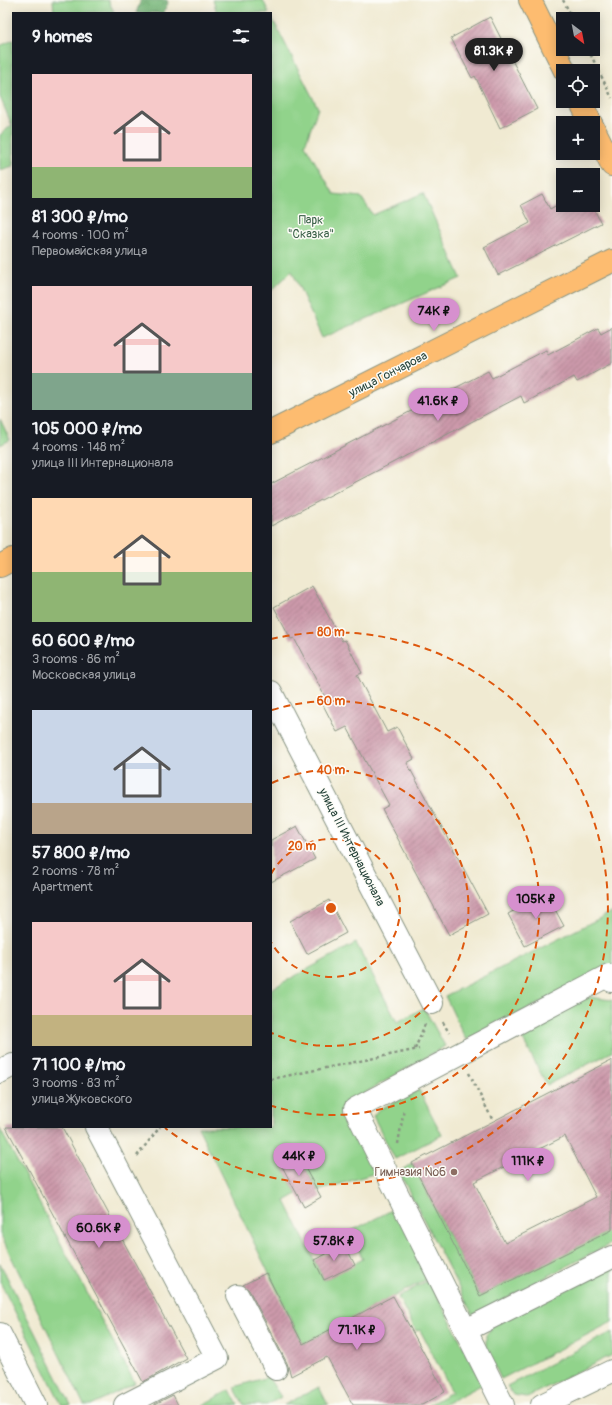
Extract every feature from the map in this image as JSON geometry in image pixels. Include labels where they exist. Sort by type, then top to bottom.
[{"type":"main road","points":[[530,0],[562,64]]},
{"type":"main road","points":[[600,141],[612,165]]},
{"type":"main road","name":"улица Гончарова","points":[[272,431],[612,261]]},
{"type":"main road","points":[[0,566],[12,560]]},
{"type":"street","name":"улица III Интернационала","points":[[272,694],[432,1003]]},
{"type":"street","points":[[503,1405],[355,1109],[609,975],[612,981]]},
{"type":"street","points":[[0,1072],[12,1066]]},
{"type":"street","points":[[97,1128],[217,1358],[125,1405]]},
{"type":"street","points":[[466,1330],[612,1257]]},
{"type":"street","points":[[238,1296],[276,1369]]},
{"type":"street","points":[[0,1334],[36,1405]]},
{"type":"street","points":[[542,1405],[612,1370]]},
{"type":"path","points":[[563,0],[569,12]]},
{"type":"path","points":[[591,56],[612,98]]},
{"type":"path","points":[[272,1079],[416,1048],[423,1049]]},
{"type":"path","points":[[122,1176],[159,1128]]},
{"type":"green space","points":[[53,0],[108,0],[114,12],[54,12]]},
{"type":"green space","points":[[141,0],[167,0],[168,3],[164,12],[136,12]]},
{"type":"green space","points":[[213,0],[263,0],[269,12],[217,12]]},
{"type":"green space","name":"Парк \"Сказка\"","points":[[272,18],[318,108],[305,145],[334,194],[361,197],[373,215],[423,193],[461,278],[322,338],[292,271],[272,290]]},
{"type":"green space","points":[[12,40],[12,125],[0,97],[0,46]]},
{"type":"green space","points":[[12,125],[12,166],[0,170],[0,135]]},
{"type":"green space","points":[[0,419],[10,440],[0,445]]},
{"type":"green space","points":[[612,912],[612,967],[466,1040],[445,996]]},
{"type":"green space","points":[[356,943],[397,1022],[424,1008],[445,1046],[346,1104],[382,1171],[318,1191],[294,1148],[277,1157],[297,1194],[285,1201],[324,1280],[363,1259],[349,1232],[396,1208],[431,1277],[303,1344],[198,1128],[272,1128],[272,988]]},
{"type":"green space","points":[[588,997],[612,1000],[612,1052],[547,1085],[520,1034]]},
{"type":"green space","points":[[419,1090],[442,1135],[395,1159],[373,1116],[378,1110]]},
{"type":"green space","points":[[0,1129],[135,1383],[91,1405],[84,1405],[0,1234]]},
{"type":"green space","points":[[412,1163],[480,1296],[612,1228],[612,1243],[473,1315],[399,1172]]},
{"type":"green space","points":[[0,1263],[71,1405],[62,1405],[0,1282]]},
{"type":"green space","points":[[612,1265],[612,1322],[501,1379],[486,1348],[486,1335],[495,1323]]},
{"type":"green space","points":[[429,1280],[483,1384],[443,1405],[428,1405],[452,1392],[420,1330],[416,1331],[398,1297]]},
{"type":"green space","points":[[612,1332],[612,1355],[527,1397],[513,1395],[507,1386]]},
{"type":"green space","points":[[268,1377],[281,1397],[267,1405],[244,1405],[234,1387]]},
{"type":"green space","points":[[319,1387],[328,1405],[284,1405]]},
{"type":"green space","points":[[230,1390],[238,1405],[202,1405]]},
{"type":"building","points":[[490,17],[537,109],[500,128],[475,76],[472,78],[451,38]]},
{"type":"building","points":[[542,194],[550,209],[556,206],[556,212],[596,212],[601,223],[498,275],[484,247],[530,223],[521,205]]},
{"type":"building","points":[[612,327],[612,363],[577,382],[574,377],[524,403],[521,396],[272,525],[272,483],[488,371],[492,378],[546,350],[548,355],[598,328],[601,333]]},
{"type":"building","points":[[312,586],[342,641],[345,640],[362,673],[357,675],[387,732],[397,727],[414,759],[407,763],[488,914],[449,935],[382,809],[389,805],[347,727],[337,732],[320,699],[325,697],[294,638],[291,639],[274,607]]},
{"type":"building","points":[[297,826],[315,859],[272,881],[272,839]]},
{"type":"building","points":[[546,893],[564,926],[525,946],[508,914]]},
{"type":"building","points":[[329,900],[346,933],[307,954],[290,921]]},
{"type":"building","name":"Гимназия №6","points":[[612,1060],[612,1230],[480,1296],[412,1163]],"holes":[[[565,1136],[596,1197],[505,1243],[474,1182]]]},
{"type":"building","points":[[6,1127],[63,1128],[186,1358],[143,1382]]},
{"type":"building","points":[[294,1148],[321,1197],[304,1207],[277,1157]]},
{"type":"building","points":[[345,1245],[355,1265],[324,1280],[314,1260]]},
{"type":"building","points":[[266,1273],[303,1344],[393,1296],[445,1392],[422,1405],[353,1405],[327,1357],[291,1376],[287,1363],[249,1290],[243,1285]]},
{"type":"building","points":[[173,1395],[178,1405],[155,1405],[155,1404]]},
{"type":"place","name":"Гимназия №6","points":[[454,1172]]}]
